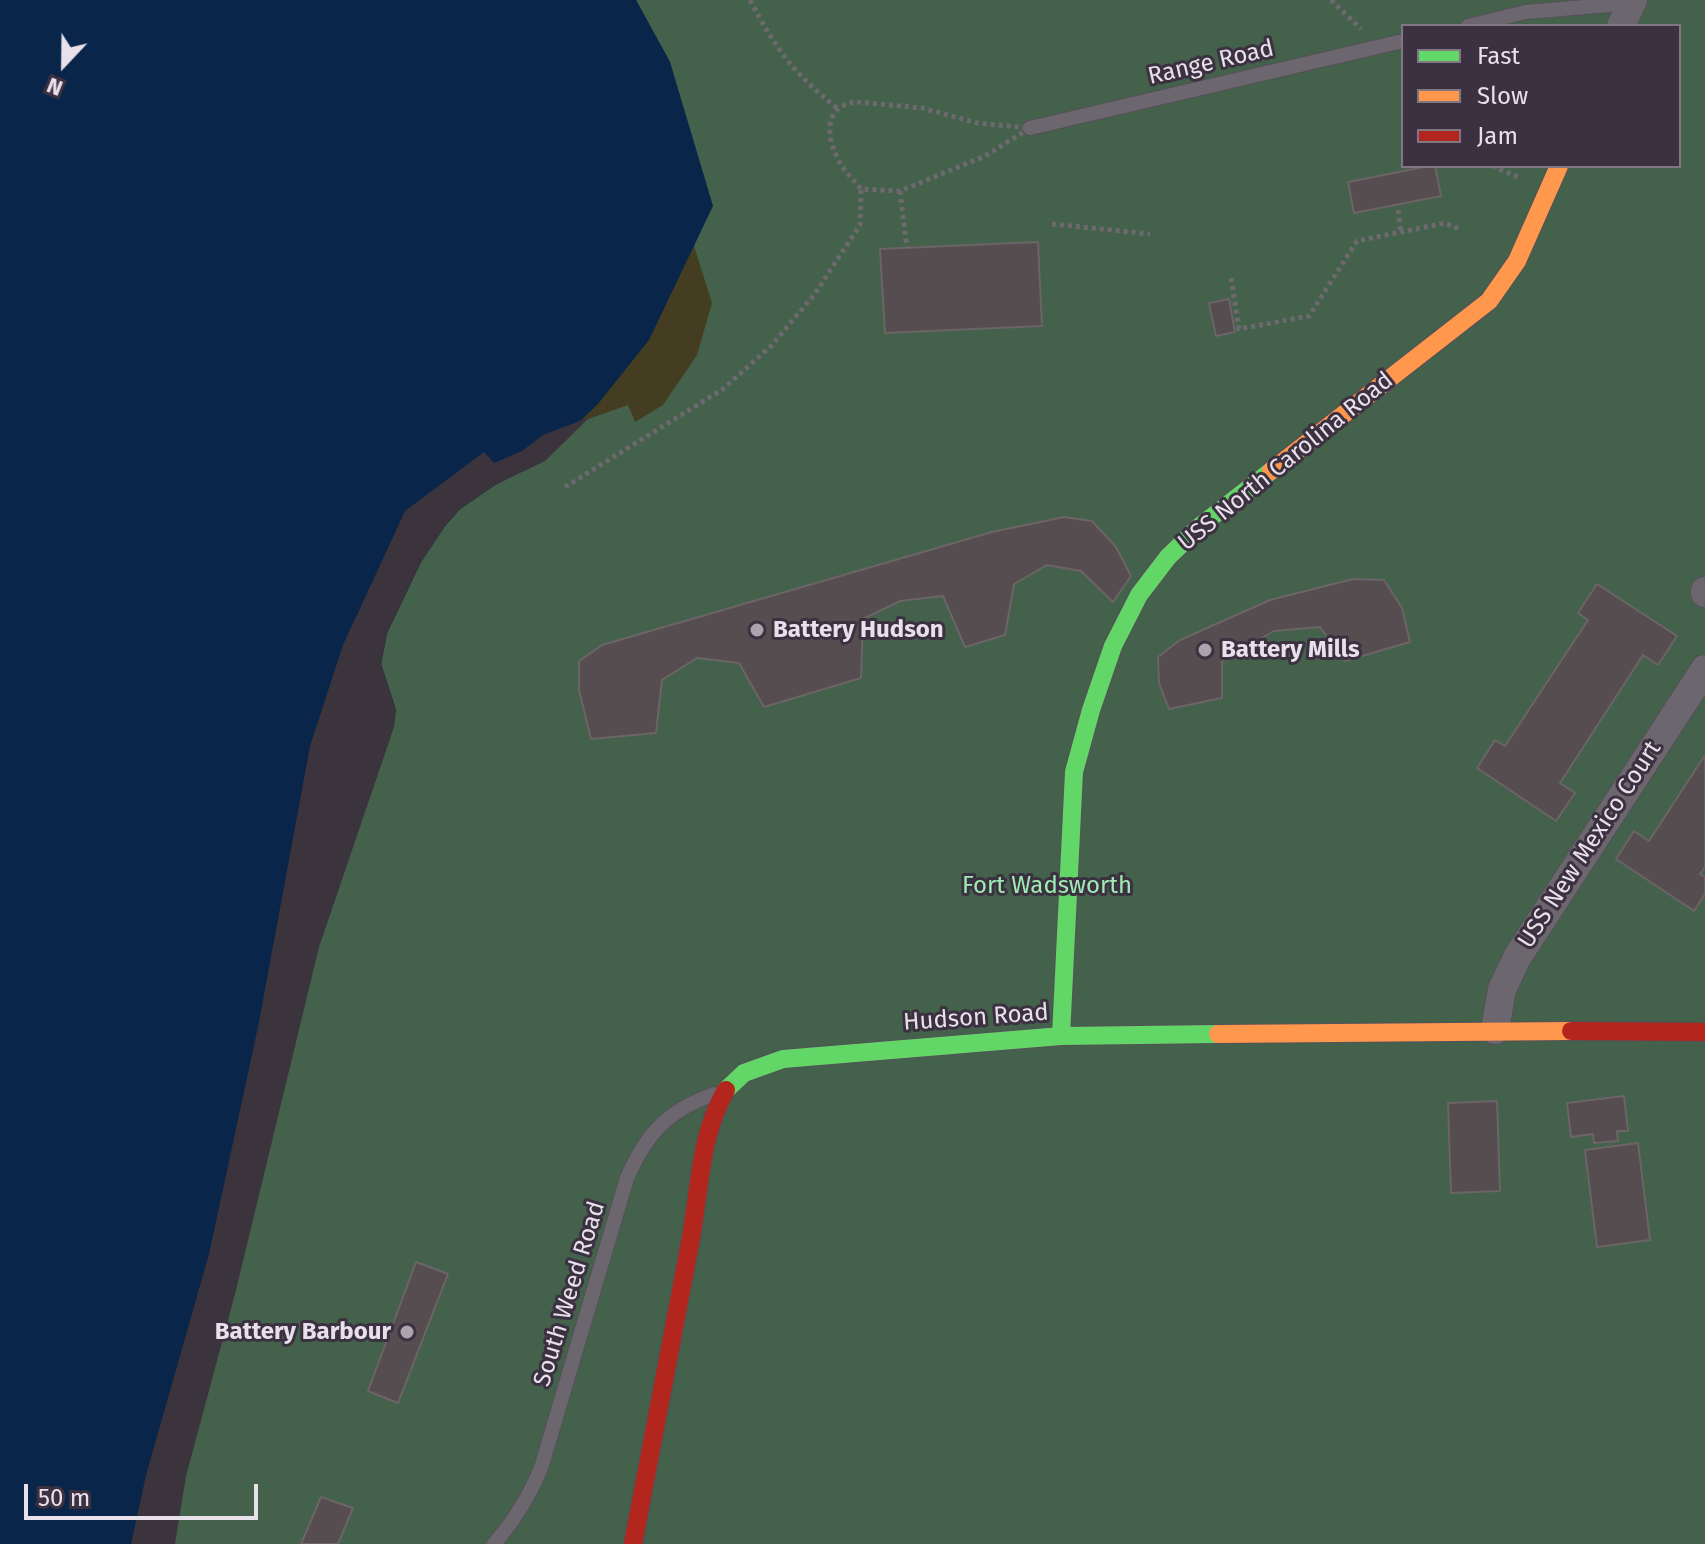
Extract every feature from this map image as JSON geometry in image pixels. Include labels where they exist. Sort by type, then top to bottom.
[{"type":"street","name":"USS North Carolina Road","points":[[1061,1036],[1074,772],[1108,659],[1139,595],[1168,557],[1200,526],[1489,301],[1517,261],[1558,168]]},
{"type":"street","name":"USS New Mexico Court","points":[[1495,1030],[1502,989],[1518,956],[1705,669]]},
{"type":"street","name":"Hudson Road","points":[[726,1090],[746,1070],[783,1059],[1061,1036],[1495,1030],[1705,1032]]},
{"type":"street","points":[[633,1544],[707,1139],[715,1111],[726,1090]]},
{"type":"lane","points":[[1476,24],[1526,12],[1629,10]]},
{"type":"lane","name":"Range Road","points":[[1030,128],[1401,41]]},
{"type":"lane","name":"South Weed Road","points":[[494,1544],[514,1522],[541,1468],[627,1178],[640,1148],[657,1127],[675,1113],[700,1099],[726,1090]]},
{"type":"path","points":[[750,0],[772,40],[798,75],[837,108]]},
{"type":"path","points":[[1331,0],[1378,47]]},
{"type":"path","points":[[565,487],[723,389],[771,346],[814,295],[860,225],[861,189],[840,162],[830,135],[831,118],[842,104],[857,102],[910,107],[977,123],[1030,128]]},
{"type":"path","points":[[861,189],[900,191],[985,156],[1030,128]]},
{"type":"path","points":[[900,191],[907,248]]},
{"type":"path","points":[[1398,210],[1401,233]]},
{"type":"path","points":[[1231,278],[1239,329],[1309,316],[1357,241],[1445,223],[1462,230]]},
{"type":"path","points":[[1052,224],[1150,234]]},
{"type":"green space","name":"Fort Wadsworth","points":[[636,0],[1705,0],[1705,1544],[171,1544],[182,1475],[315,946],[396,710],[381,664],[387,633],[421,562],[445,526],[460,509],[495,485],[534,465],[670,62]]},
{"type":"sand","points":[[680,202],[712,303],[697,355],[663,405],[635,422],[628,405],[543,435]]},
{"type":"water","points":[[0,0],[636,0],[670,62],[713,206],[649,340],[598,404],[534,465],[495,485],[460,509],[421,562],[387,633],[381,664],[396,710],[315,946],[182,1475],[171,1544],[0,1544]]},
{"type":"pier","points":[[590,417],[545,461],[495,485],[460,509],[421,562],[387,633],[381,664],[396,710],[394,727],[319,947],[235,1294],[186,1476],[175,1544],[131,1544],[146,1475],[209,1254],[259,1022],[310,746],[343,645],[405,511],[484,452],[494,463],[522,451],[543,435]]},
{"type":"building","points":[[1419,168],[1435,168],[1441,196],[1354,213],[1348,182]]},
{"type":"building","points":[[1038,242],[1042,326],[885,333],[880,249]]},
{"type":"building","points":[[1229,299],[1235,332],[1216,336],[1209,303]]},
{"type":"building","name":"Battery Hudson","points":[[1064,517],[1092,521],[1116,547],[1131,576],[1113,602],[1081,571],[1047,565],[1014,584],[1005,635],[965,647],[943,596],[900,601],[863,619],[861,678],[764,707],[739,663],[697,658],[662,680],[656,733],[591,739],[579,690],[579,661],[602,645],[992,532]]},
{"type":"building","name":"Battery Mills","points":[[1353,579],[1384,580],[1402,608],[1410,642],[1345,661],[1320,627],[1274,631],[1222,661],[1222,698],[1169,709],[1159,683],[1158,657],[1180,640],[1270,600]]},
{"type":"building","points":[[1597,584],[1677,636],[1658,665],[1643,655],[1560,783],[1575,793],[1556,821],[1477,768],[1495,740],[1505,746],[1588,620],[1578,613]]},
{"type":"building","points":[[1705,755],[1705,867],[1700,874],[1705,877],[1705,894],[1694,911],[1616,859],[1634,831],[1649,841]]},
{"type":"building","points":[[1624,1096],[1628,1131],[1617,1131],[1618,1141],[1594,1143],[1593,1134],[1571,1137],[1567,1103]]},
{"type":"building","points":[[1497,1101],[1500,1191],[1451,1193],[1448,1103]]},
{"type":"building","points":[[1638,1143],[1650,1240],[1597,1247],[1585,1150]]},
{"type":"building","name":"Battery Barbour","points":[[416,1262],[448,1274],[398,1403],[368,1391]]},
{"type":"building","points":[[321,1497],[353,1508],[338,1544],[301,1544]]},
{"type":"traffic: fast","points":[[1061,1036],[1074,772],[1113,646],[1139,595],[1168,557],[1200,526],[1271,471]]},
{"type":"traffic: fast","points":[[726,1090],[744,1073],[783,1059],[1061,1036],[1218,1034]]},
{"type":"traffic: slow","points":[[1271,471],[1489,301],[1517,261],[1558,168]]},
{"type":"traffic: slow","points":[[1218,1034],[1571,1031]]},
{"type":"traffic: jam","points":[[1571,1031],[1705,1032]]},
{"type":"traffic: jam","points":[[633,1544],[691,1238],[702,1162],[711,1125],[726,1090]]},
{"type":"place","name":"Battery Hudson","points":[[757,630]]},
{"type":"place","name":"Battery Mills","points":[[1205,650]]},
{"type":"place","name":"Battery Barbour","points":[[407,1332]]}]
